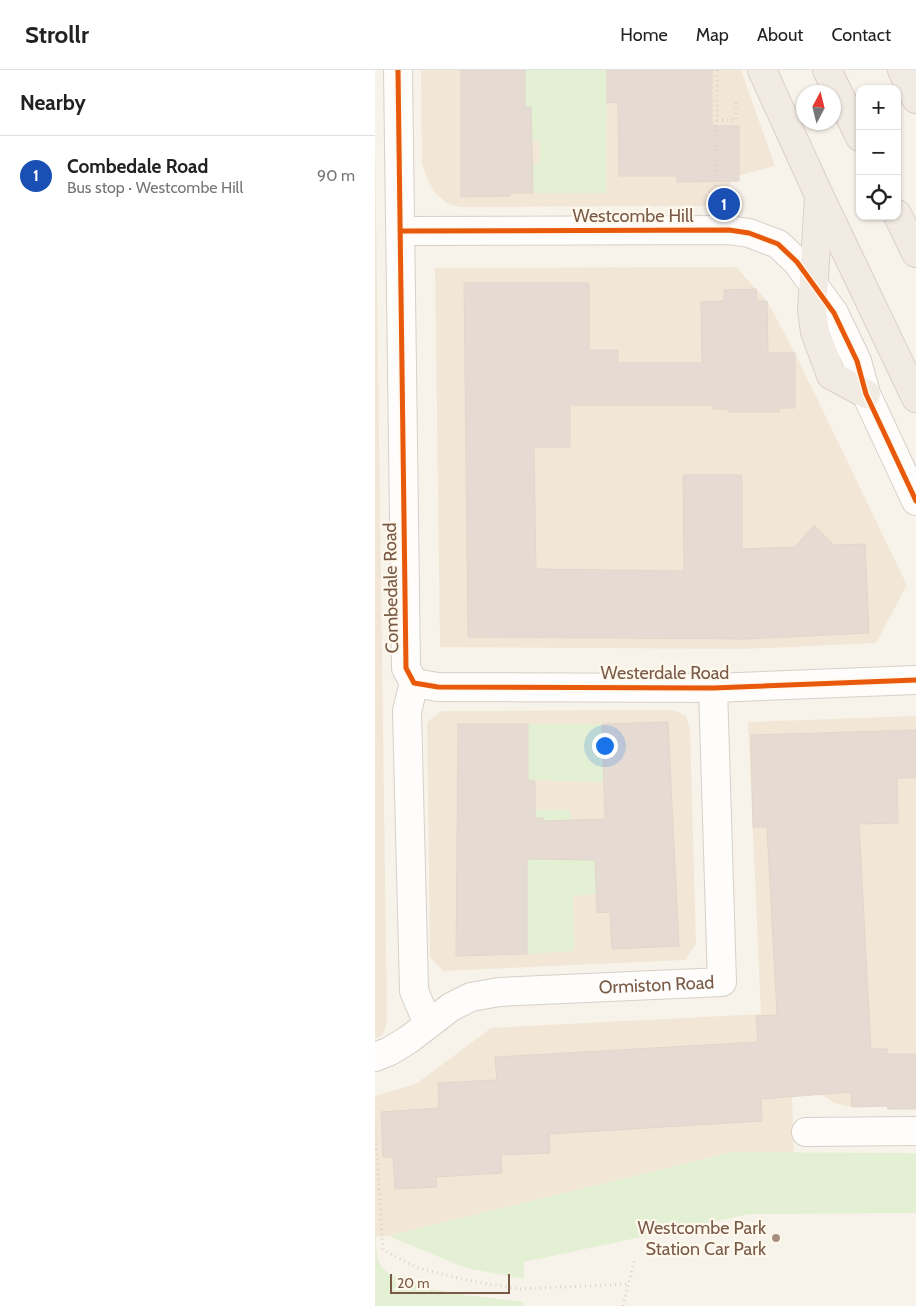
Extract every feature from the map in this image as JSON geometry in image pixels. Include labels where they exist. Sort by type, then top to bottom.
[{"type":"highway","points":[[762,70],[819,195],[916,398]]},
{"type":"highway","points":[[827,70],[856,130]]},
{"type":"highway","points":[[819,195],[812,310],[815,332],[831,375],[865,394]]},
{"type":"highway","points":[[900,220],[916,253]]},
{"type":"street","name":"Combedale Road","points":[[398,70],[406,668],[414,683]]},
{"type":"street","name":"Westcombe Hill","points":[[401,232],[729,230],[749,233],[778,244],[797,262],[814,284]]},
{"type":"street","points":[[865,394],[916,501]]},
{"type":"street","name":"Westerdale Road","points":[[414,683],[438,687],[713,688],[916,680]]},
{"type":"street","points":[[414,683],[407,711],[414,991],[428,1024]]},
{"type":"street","name":"Ormiston Road","points":[[375,1058],[408,1040],[451,1007],[471,997],[499,992],[722,982],[713,688]]},
{"type":"street","points":[[806,1132],[916,1132]]},
{"type":"path","points":[[715,199],[717,70]]},
{"type":"path","points":[[717,120],[736,120],[737,104]]},
{"type":"path","points":[[375,1124],[383,1250],[419,1268],[461,1279],[519,1289],[628,1284]]},
{"type":"path","points":[[623,1306],[635,1258]]},
{"type":"shaded area","points":[[421,70],[741,70],[775,166],[733,177],[719,206],[461,207],[448,204],[436,194],[422,164]]},
{"type":"shaded area","points":[[375,137],[387,1021],[384,1032],[381,1036],[375,1038]]},
{"type":"shaded area","points":[[736,267],[767,301],[795,353],[907,585],[876,643],[743,649],[440,647],[435,268]]},
{"type":"shaded area","points":[[673,710],[686,716],[690,729],[696,944],[685,960],[443,971],[430,957],[427,722],[442,711]]},
{"type":"shaded area","points":[[916,716],[916,1109],[888,1109],[887,1106],[852,1107],[834,1103],[822,1095],[818,1083],[792,1097],[794,1153],[733,1152],[388,1236],[375,1237],[375,1096],[416,1084],[491,1028],[761,1014],[748,722]]},
{"type":"green space","points":[[525,70],[607,70],[606,193],[533,193],[533,164],[540,163],[540,140],[510,140],[531,135],[531,107],[526,107]]},
{"type":"green space","points":[[528,724],[602,724],[604,745],[625,762],[603,764],[603,782],[528,780],[501,744],[528,744]]},
{"type":"green space","points":[[521,810],[570,810],[571,838],[596,856],[596,894],[573,896],[574,951],[527,954],[526,932],[500,859],[546,859],[546,839],[543,839],[543,818],[500,817]]},
{"type":"green space","points":[[733,1152],[916,1153],[916,1213],[749,1214],[524,1262],[524,1279],[466,1268],[388,1236]]},
{"type":"green space","points":[[375,1237],[380,1264],[392,1275],[427,1288],[523,1302],[523,1306],[375,1306]]},
{"type":"building","points":[[461,70],[525,70],[525,107],[531,107],[533,193],[510,193],[510,196],[461,197]]},
{"type":"building","points":[[607,70],[712,70],[712,126],[739,126],[739,181],[677,182],[677,176],[619,176],[618,102],[607,103]]},
{"type":"building","points":[[464,283],[589,283],[589,350],[618,350],[618,363],[702,363],[701,302],[724,301],[724,290],[756,289],[757,301],[767,301],[768,353],[795,353],[795,408],[779,408],[779,412],[728,412],[728,409],[712,409],[712,405],[570,405],[570,447],[534,447],[536,569],[684,571],[683,475],[742,475],[742,549],[795,547],[814,525],[834,545],[865,544],[869,633],[746,639],[468,637]]},
{"type":"building","points":[[668,722],[679,946],[612,949],[610,912],[597,913],[595,860],[527,859],[527,954],[456,956],[458,724],[528,724],[528,780],[535,781],[535,818],[543,818],[543,821],[605,819],[602,724]]},
{"type":"building","points":[[916,730],[916,778],[897,778],[898,823],[859,824],[871,1049],[887,1049],[887,1054],[916,1054],[916,1109],[888,1109],[887,1106],[852,1107],[851,1092],[761,1099],[762,1121],[549,1134],[550,1153],[501,1155],[502,1173],[436,1177],[437,1187],[395,1189],[393,1157],[383,1157],[381,1112],[439,1108],[438,1083],[497,1080],[495,1057],[758,1042],[756,1016],[777,1015],[767,827],[753,827],[751,735]]},
{"type":"cycle path","points":[[398,70],[406,668],[414,683],[438,687],[713,688],[916,680]]},
{"type":"cycle path","points":[[401,231],[729,230],[749,233],[778,244],[797,262],[834,313],[857,361],[866,394],[916,501]]},
{"type":"place","name":"Combedale Road","points":[[724,204]]},
{"type":"place","name":"Westcombe Park Station Car Park","points":[[776,1238]]}]
